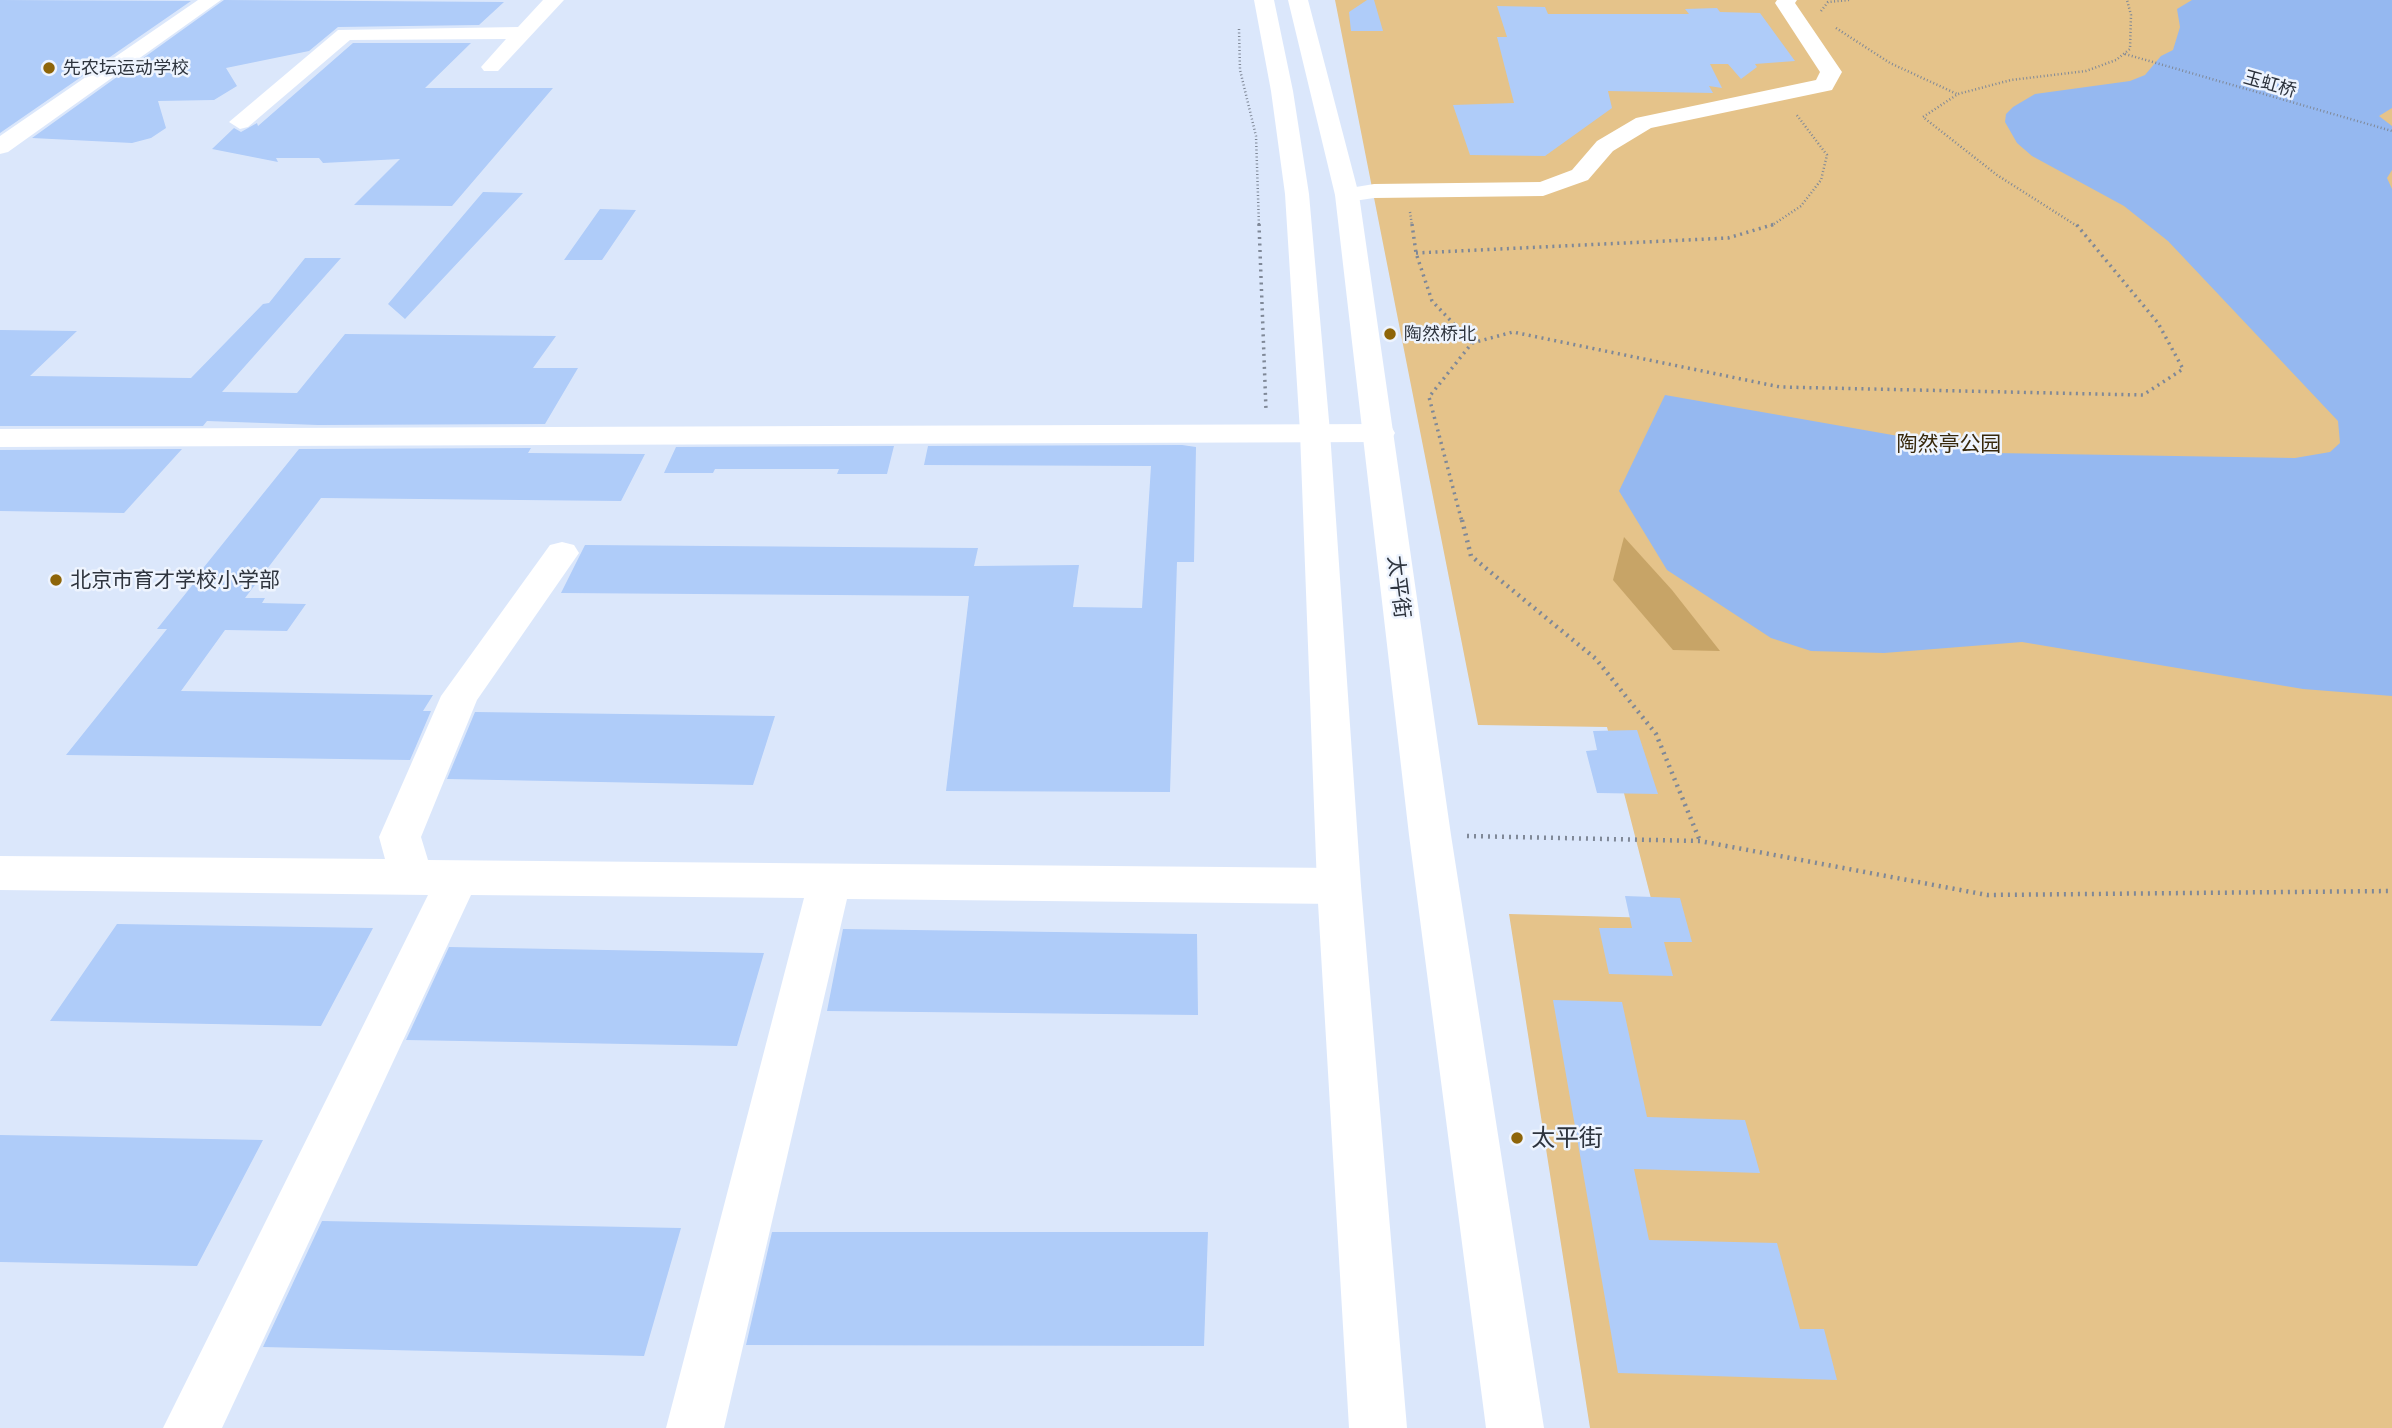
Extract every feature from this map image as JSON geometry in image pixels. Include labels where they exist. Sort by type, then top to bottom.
[{"type":"main road","points":[[0,147],[211,0]]},
{"type":"main road","points":[[491,67],[554,0]]},
{"type":"main road","name":"太平街","points":[[1298,0],[1347,195],[1380,433],[1430,835],[1516,1428]]},
{"type":"main road","points":[[1347,195],[1406,191],[1543,189],[1580,175],[1605,146],[1644,123],[1824,85],[1831,72],[1785,3],[1787,0]]},
{"type":"main road","points":[[1251,8],[1282,90],[1297,194],[1315,432],[1339,886],[1378,1428]]},
{"type":"main road","points":[[240,122],[345,34],[523,33]]},
{"type":"main road","points":[[0,438],[1380,433]]},
{"type":"main road","points":[[435,878],[400,837],[460,696],[562,553]]},
{"type":"main road","points":[[0,873],[1339,886]]},
{"type":"main road","points":[[192,1428],[435,878]]},
{"type":"main road","points":[[695,1428],[830,880]]},
{"type":"path","points":[[1829,19],[1820,9],[1828,2],[1849,0]]},
{"type":"path","points":[[1700,841],[1656,734],[1596,659],[1471,556],[1429,397],[1472,343],[1513,332],[1780,387],[2143,395],[2183,369],[2158,323],[2075,223],[1997,174],[1923,117],[1958,94],[2011,80],[2087,71],[2124,54],[2130,49],[2131,15],[2127,0]]},
{"type":"path","points":[[1251,8],[1240,70],[1256,136],[1267,432]]},
{"type":"path","points":[[1834,26],[1839,32],[1890,63],[1958,94]]},
{"type":"path","name":"玉虹桥","points":[[2124,54],[2392,131]]},
{"type":"path","points":[[1416,253],[1728,238],[1773,225],[1801,206],[1821,180],[1827,155],[1780,94]]},
{"type":"path","points":[[1406,191],[1416,253],[1432,301],[1472,343]]},
{"type":"path","points":[[1430,835],[1700,841],[1987,895],[2392,891]]},
{"type":"green space","name":"陶然亭公园","points":[[1335,0],[2392,0],[2392,1428],[1590,1428],[1509,914],[1656,918],[1607,727],[1478,725]]},
{"type":"shaded area","points":[[1624,537],[1672,590],[1720,651],[1673,650],[1613,580]]},
{"type":"water","points":[[2192,0],[2392,0],[2392,108],[2379,116],[2392,126],[2392,170],[2387,178],[2392,189],[2392,696],[2303,689],[2022,642],[1884,653],[1811,651],[1771,638],[1667,570],[1619,491],[1665,395],[1995,453],[2295,458],[2330,452],[2340,443],[2338,421],[2168,241],[2124,206],[2032,156],[2017,143],[2005,122],[2006,114],[2013,107],[2035,94],[2130,81],[2145,75],[2161,56],[2173,50],[2180,27],[2177,9]]},
{"type":"building","name":"先农坛运动学校","points":[[0,0],[191,1],[0,133]]},
{"type":"building","points":[[224,0],[504,2],[479,25],[338,27],[309,51],[226,68],[237,86],[214,100],[158,101],[166,128],[151,138],[132,143],[32,138]]},
{"type":"building","points":[[1367,0],[1374,0],[1383,31],[1351,31],[1349,12]]},
{"type":"building","points":[[1497,6],[1545,7],[1548,14],[1689,14],[1685,9],[1717,8],[1720,12],[1760,13],[1795,61],[1755,64],[1757,67],[1741,79],[1728,64],[1710,64],[1722,88],[1709,86],[1713,93],[1608,91],[1612,108],[1545,156],[1470,155],[1453,105],[1514,103],[1497,37],[1507,37]]},
{"type":"building","points":[[353,43],[471,43],[425,88],[553,88],[452,206],[354,205],[400,159],[323,163],[319,158],[276,158],[278,162],[212,149],[234,128],[241,132],[257,123],[258,126]]},
{"type":"building","points":[[483,192],[523,193],[405,319],[388,304]]},
{"type":"building","points":[[600,209],[636,210],[602,260],[564,260]]},
{"type":"building","points":[[305,258],[341,258],[222,392],[297,393],[345,334],[556,336],[533,368],[578,368],[545,424],[318,425],[207,421],[203,426],[0,426],[0,330],[77,331],[30,376],[191,378],[263,304],[269,303]]},
{"type":"building","points":[[894,446],[887,474],[837,474],[839,469],[715,469],[713,473],[664,473],[676,447]]},
{"type":"building","points":[[928,446],[1196,447],[1194,562],[1177,562],[1170,792],[946,791],[969,596],[561,593],[585,545],[978,548],[974,566],[1079,565],[1073,607],[1142,608],[1151,466],[924,465]]},
{"type":"building","points":[[531,448],[528,453],[645,454],[621,501],[321,498],[245,598],[265,598],[262,603],[306,604],[287,631],[225,630],[181,691],[433,695],[423,711],[431,711],[410,760],[66,755],[167,629],[157,629],[203,572],[200,572],[299,449]]},
{"type":"building","points":[[182,449],[124,513],[0,511],[0,450]]},
{"type":"building","points":[[475,712],[775,716],[753,785],[447,779]]},
{"type":"building","points":[[1637,730],[1658,794],[1597,793],[1586,751],[1597,750],[1593,731]]},
{"type":"building","points":[[1625,896],[1680,898],[1692,942],[1664,942],[1673,976],[1609,974],[1599,928],[1632,928]]},
{"type":"building","points":[[117,924],[373,928],[321,1026],[50,1021]]},
{"type":"building","points":[[843,929],[1197,934],[1198,1015],[827,1011]]},
{"type":"building","points":[[449,947],[764,953],[737,1046],[406,1040]]},
{"type":"building","points":[[1553,1000],[1622,1002],[1647,1117],[1745,1120],[1760,1173],[1634,1169],[1649,1240],[1777,1243],[1800,1329],[1824,1329],[1837,1380],[1618,1373]]},
{"type":"building","points":[[0,1135],[263,1140],[197,1266],[0,1262]]},
{"type":"building","points":[[322,1221],[681,1228],[644,1356],[263,1347]]},
{"type":"building","points":[[772,1232],[1208,1232],[1204,1346],[746,1345]]},
{"type":"place","name":"先农坛运动学校","points":[[49,68]]},
{"type":"place","name":"陶然桥北","points":[[1390,334]]},
{"type":"place","name":"北京市育才学校小学部","points":[[56,580]]},
{"type":"place","name":"太平街","points":[[1517,1138]]}]
